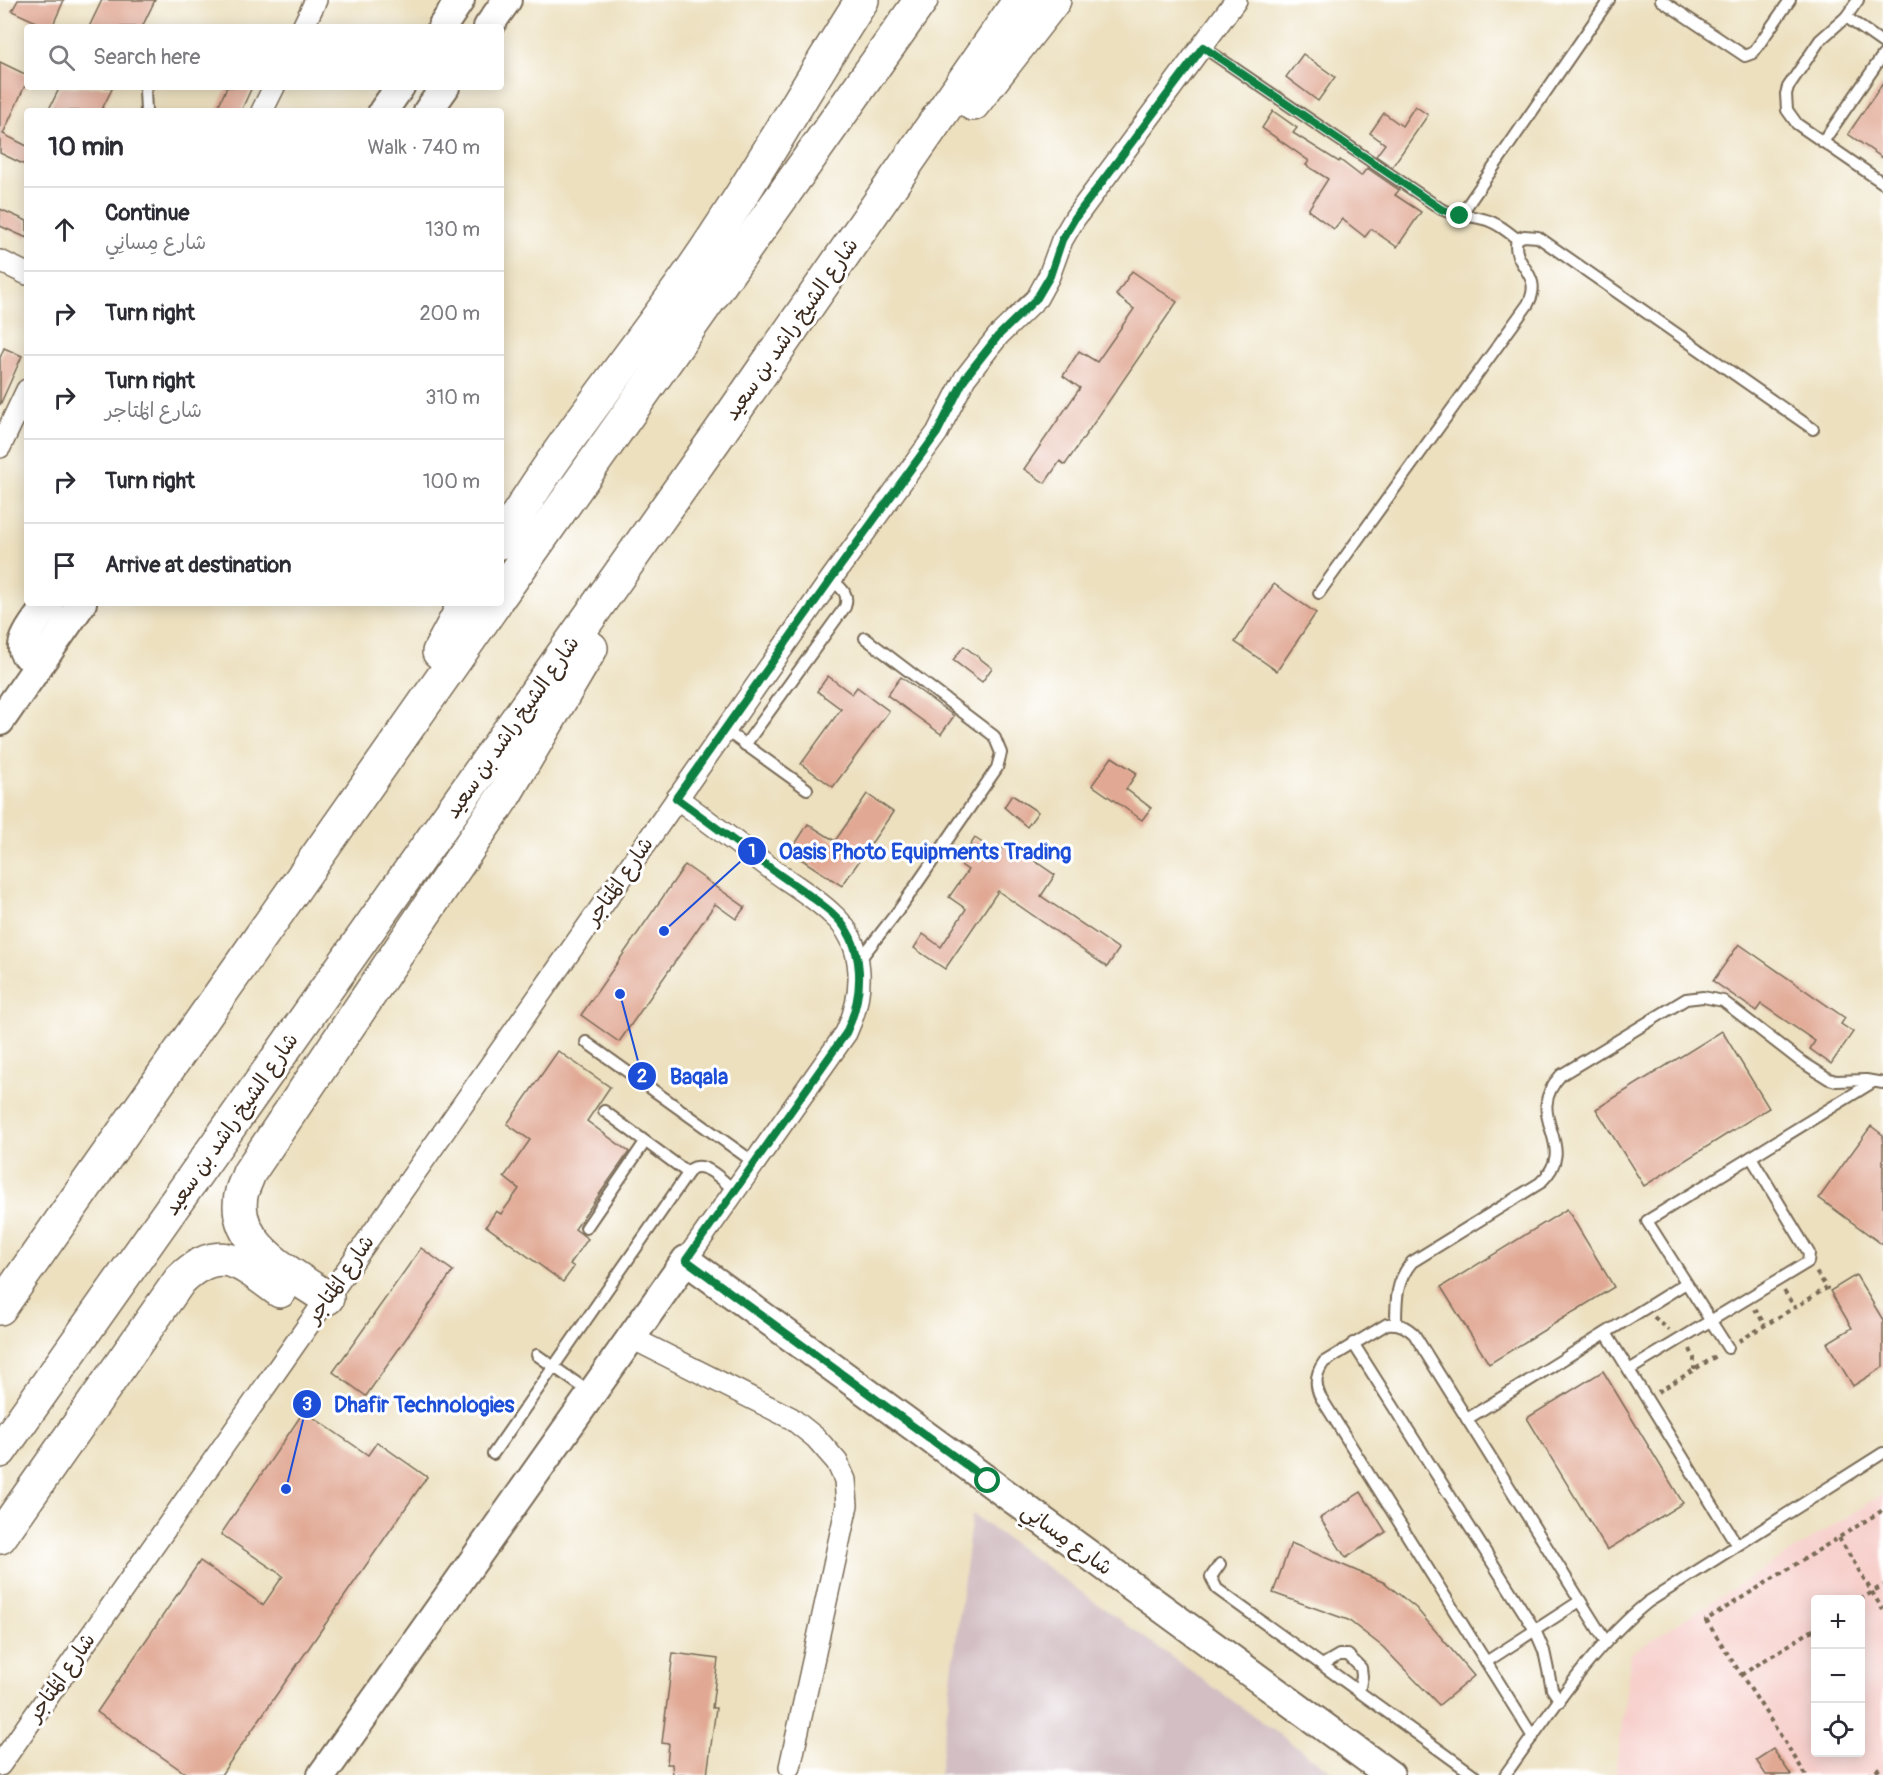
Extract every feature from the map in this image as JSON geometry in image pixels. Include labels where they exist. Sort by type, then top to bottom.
[{"type":"highway","points":[[504,537],[538,483],[696,264],[862,0]]},
{"type":"highway","points":[[504,590],[921,0]]},
{"type":"highway","name":"شارع الشيخ راشد بن سعيد","points":[[0,1451],[718,435],[1020,0]]},
{"type":"highway","points":[[753,383],[1054,0]]},
{"type":"highway","points":[[321,1307],[262,1252],[244,1226],[240,1208],[242,1191],[249,1173],[505,794],[718,435]]},
{"type":"highway","points":[[392,750],[463,606]]},
{"type":"highway","points":[[0,1308],[493,606]]},
{"type":"highway","points":[[0,1537],[180,1280],[193,1267],[208,1260],[227,1260],[245,1266],[321,1307]]},
{"type":"street","points":[[304,24],[316,0]]},
{"type":"street","points":[[444,24],[460,0]]},
{"type":"street","points":[[490,24],[507,0]]},
{"type":"street","name":"شارع المُتاجر","points":[[0,1765],[676,798],[937,433],[965,378],[998,336],[1037,298],[1050,276],[1062,240],[1075,218],[1236,0]]},
{"type":"street","points":[[264,108],[272,90]]},
{"type":"street","points":[[385,108],[398,90]]},
{"type":"street","points":[[416,108],[418,98],[423,90]]},
{"type":"street","points":[[430,108],[443,90]]},
{"type":"street","points":[[0,261],[24,273]]},
{"type":"street","points":[[0,447],[24,396]]},
{"type":"street","points":[[0,657],[36,606]]},
{"type":"street","points":[[47,606],[22,644],[24,654],[29,657],[49,650]]},
{"type":"street","points":[[0,721],[80,606]]},
{"type":"street","points":[[322,1775],[755,1163],[846,1033],[854,1016],[859,999],[858,963],[853,945],[834,915],[676,798]]},
{"type":"street","name":"شارع مِسانِي","points":[[686,1260],[1390,1775]]},
{"type":"street","points":[[632,1338],[784,1414],[816,1438],[830,1452],[842,1471],[847,1492],[847,1505],[790,1767]]},
{"type":"lane","points":[[1661,0],[1745,56],[1753,53],[1790,0]]},
{"type":"lane","points":[[1858,0],[1846,17],[1820,40],[1792,80],[1785,94],[1787,110],[1797,124],[1883,183]]},
{"type":"lane","points":[[1460,216],[1606,1]]},
{"type":"lane","points":[[1846,17],[1883,43]]},
{"type":"lane","points":[[1203,47],[1441,209],[1460,216],[1476,217],[1493,222],[1517,238],[1538,237],[1813,429]]},
{"type":"lane","points":[[1823,142],[1883,55]]},
{"type":"lane","points":[[145,90],[146,108]]},
{"type":"lane","points":[[1319,593],[1528,304],[1533,285],[1528,271],[1517,256],[1517,238]]},
{"type":"lane","points":[[745,745],[845,607],[846,594],[831,579]]},
{"type":"lane","points":[[858,963],[901,907],[997,768],[1000,753],[994,736],[864,638]]},
{"type":"lane","points":[[725,730],[807,789]]},
{"type":"lane","points":[[1396,1324],[1397,1293],[1400,1280],[1412,1262],[1540,1183],[1551,1171],[1556,1154],[1556,1144],[1545,1114],[1545,1104],[1553,1084],[1561,1075],[1686,999],[1703,997],[1723,1001],[1799,1060],[1829,1079],[1843,1082],[1878,1082]]},
{"type":"lane","points":[[586,1042],[755,1163]]},
{"type":"lane","points":[[1728,1348],[1647,1221],[1878,1082]]},
{"type":"lane","points":[[604,1111],[688,1173]]},
{"type":"lane","points":[[586,1228],[645,1142]]},
{"type":"lane","points":[[1629,1370],[1808,1262],[1809,1253],[1751,1157]]},
{"type":"lane","points":[[493,1454],[688,1173],[694,1167],[701,1167],[735,1191]]},
{"type":"lane","points":[[1467,1419],[1686,1283]]},
{"type":"lane","points":[[1533,1737],[1316,1388],[1319,1369],[1324,1362],[1387,1324],[1406,1327],[1414,1334],[1606,1642]]},
{"type":"lane","points":[[1606,1333],[1737,1545]]},
{"type":"lane","points":[[1353,1343],[1535,1630],[1544,1651],[1552,1689],[1560,1701]]},
{"type":"lane","points":[[537,1355],[592,1394]]},
{"type":"lane","points":[[1505,1775],[1606,1642],[1630,1616],[1648,1602],[1883,1453]]},
{"type":"lane","points":[[1220,1564],[1211,1577],[1217,1588],[1474,1775]]},
{"type":"lane","points":[[1486,1662],[1580,1601]]},
{"type":"lane","points":[[1322,1665],[1339,1655],[1348,1655],[1361,1668],[1359,1692]]},
{"type":"path","points":[[1647,1399],[1827,1288],[1808,1262]]},
{"type":"path","points":[[1806,1775],[1706,1620],[1883,1510]]},
{"type":"path","points":[[1839,1538],[1883,1610]]},
{"type":"path","points":[[1865,1596],[1883,1585]]},
{"type":"path","points":[[1741,1675],[1811,1631]]},
{"type":"path","points":[[1868,1775],[1883,1766]]},
{"type":"shaded area","points":[[1883,1494],[1883,1775],[1615,1775],[1631,1653]]},
{"type":"shaded area","points":[[972,1514],[1336,1775],[939,1775]]},
{"type":"building","points":[[18,0],[64,0],[53,24],[40,24],[12,11]]},
{"type":"building","points":[[102,0],[155,0],[143,24],[90,24]]},
{"type":"building","points":[[1303,54],[1335,77],[1318,101],[1286,77]]},
{"type":"building","points":[[0,62],[24,74],[24,88],[3,134],[24,144],[24,165],[0,153]]},
{"type":"building","points":[[1883,83],[1883,158],[1848,134]]},
{"type":"building","points":[[58,90],[112,90],[102,108],[50,108]]},
{"type":"building","points":[[226,90],[251,90],[242,108],[217,108]]},
{"type":"building","points":[[1415,106],[1428,115],[1392,167],[1376,156],[1385,144],[1370,133],[1384,113],[1402,126]]},
{"type":"building","points":[[1273,111],[1297,128],[1293,133],[1339,162],[1340,160],[1361,176],[1367,168],[1399,190],[1395,195],[1421,212],[1397,247],[1371,229],[1365,237],[1342,219],[1334,229],[1308,210],[1328,179],[1306,165],[1309,161],[1262,128]]},
{"type":"building","points":[[0,209],[24,220],[24,237],[0,226]]},
{"type":"building","points":[[1132,271],[1177,302],[1065,465],[1060,461],[1045,483],[1024,469],[1080,388],[1063,376],[1079,351],[1097,362],[1134,309],[1116,295]]},
{"type":"building","points":[[4,348],[22,356],[0,405],[0,358]]},
{"type":"building","points":[[1274,584],[1316,613],[1277,671],[1235,642]]},
{"type":"building","points":[[964,646],[992,668],[982,682],[953,660]]},
{"type":"building","points":[[828,676],[852,694],[857,687],[889,711],[833,787],[801,764],[841,709],[817,691]]},
{"type":"building","points":[[901,677],[954,716],[941,734],[887,695]]},
{"type":"building","points":[[1112,757],[1137,773],[1126,789],[1151,808],[1142,820],[1092,785]]},
{"type":"building","points":[[867,794],[893,812],[842,886],[790,852],[808,824],[835,841]]},
{"type":"building","points":[[1012,795],[1038,812],[1027,827],[1004,807]]},
{"type":"building","points":[[975,838],[999,854],[1007,842],[1055,875],[1041,896],[1119,949],[1107,967],[998,891],[945,969],[914,948],[923,934],[941,947],[966,909],[949,897],[968,870],[958,863]]},
{"type":"building","points":[[685,865],[745,907],[736,919],[715,904],[619,1042],[581,1015]]},
{"type":"building","points":[[1739,944],[1845,1018],[1841,1024],[1853,1032],[1831,1064],[1810,1049],[1815,1041],[1761,1004],[1756,1011],[1713,981]]},
{"type":"building","points":[[1722,1031],[1769,1108],[1644,1186],[1596,1109]]},
{"type":"building","points":[[558,1051],[610,1087],[587,1121],[629,1152],[575,1229],[588,1239],[570,1264],[574,1267],[563,1282],[486,1226],[496,1211],[501,1214],[519,1189],[504,1177],[530,1140],[507,1124]]},
{"type":"building","points":[[1871,1126],[1883,1135],[1883,1245],[1819,1198]]},
{"type":"building","points":[[1567,1209],[1614,1287],[1489,1364],[1441,1287]]},
{"type":"building","points":[[421,1248],[453,1271],[366,1396],[333,1372]]},
{"type":"building","points":[[1856,1275],[1883,1320],[1883,1367],[1853,1386],[1827,1343],[1852,1328],[1830,1291]]},
{"type":"building","points":[[1603,1371],[1683,1503],[1607,1550],[1527,1418]]},
{"type":"building","points":[[304,1411],[368,1455],[377,1442],[427,1477],[221,1775],[188,1775],[97,1712],[200,1561],[263,1605],[283,1576],[221,1534]]},
{"type":"building","points":[[1361,1492],[1386,1532],[1346,1558],[1320,1518]]},
{"type":"building","points":[[1291,1543],[1385,1583],[1416,1608],[1474,1676],[1439,1705],[1383,1647],[1348,1620],[1273,1593]]},
{"type":"building","points":[[673,1653],[718,1659],[712,1708],[716,1708],[707,1775],[673,1775],[672,1764],[667,1764],[669,1744],[662,1743]]},
{"type":"building","points":[[1773,1749],[1791,1775],[1766,1775],[1756,1760]]},
{"type":"place","name":"Oasis Photo Equipments Trading","points":[[664,931]]},
{"type":"place","name":"Baqala","points":[[620,994]]},
{"type":"place","name":"Dhafir Technologies","points":[[286,1489]]},
{"type":"route","points":[[988,1481],[686,1260],[846,1033],[859,999],[860,981],[853,945],[845,929],[834,915],[676,798],[937,433],[965,378],[998,336],[1037,298],[1050,276],[1062,240],[1075,218],[1203,47],[1441,209],[1460,216]]}]
